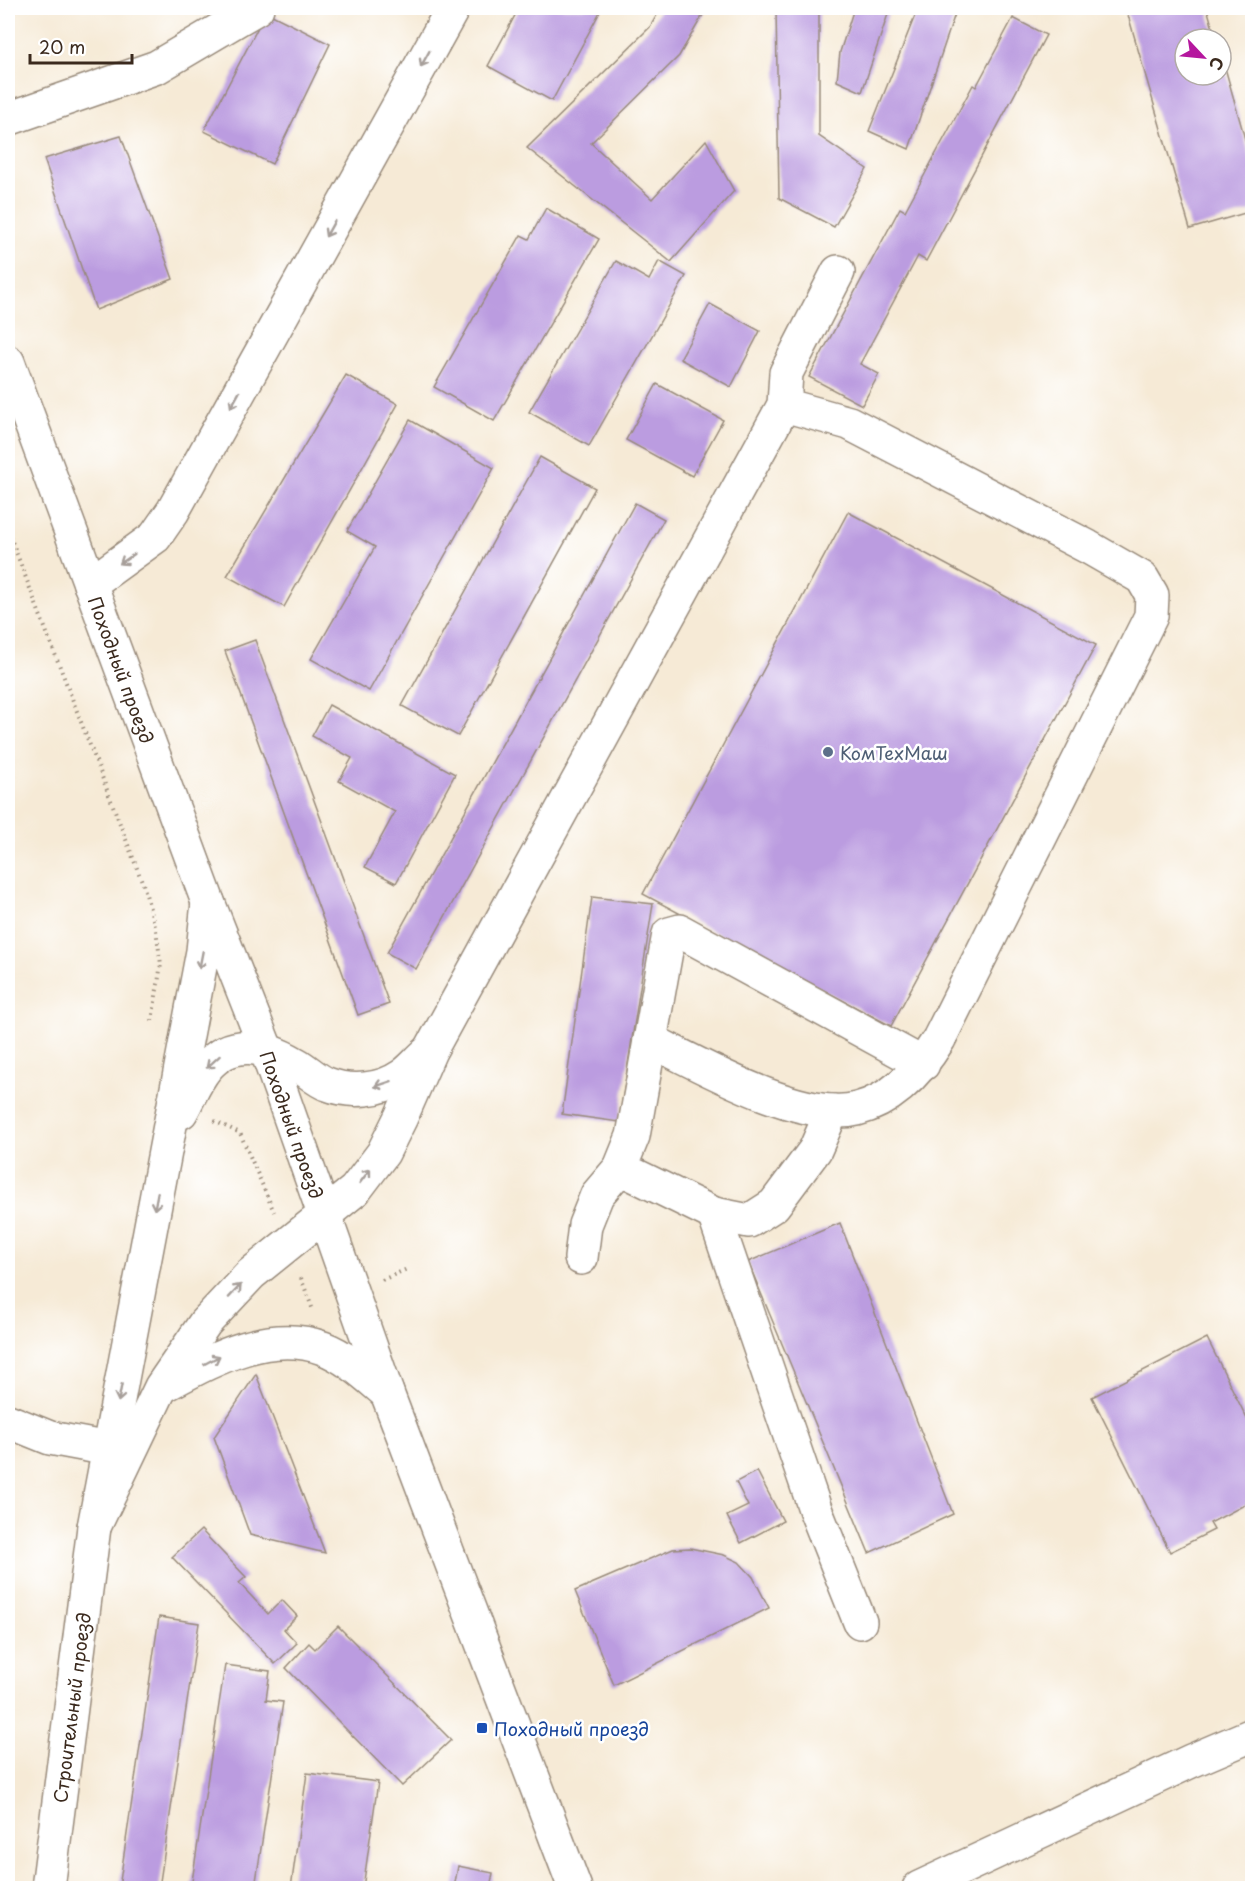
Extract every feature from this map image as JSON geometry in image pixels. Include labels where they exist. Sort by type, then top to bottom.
[{"type":"street","points":[[8,119],[157,67],[257,8]]},
{"type":"street","points":[[90,584],[155,537],[173,511],[453,8]]},
{"type":"street","points":[[94,1527],[161,1387],[205,1323],[251,1274],[324,1218],[355,1190],[382,1153],[429,1051],[783,405],[786,373],[838,272]]},
{"type":"street","name":"Походный проезд","points":[[8,362],[208,902],[266,1049],[387,1393],[575,1888]]},
{"type":"street","points":[[650,1040],[772,1098],[832,1111],[856,1109],[888,1096],[923,1064],[939,1039],[1151,616],[1152,595],[1142,578],[1088,547],[849,423],[783,405]]},
{"type":"street","points":[[94,1527],[203,951],[208,902]]},
{"type":"street","points":[[581,1257],[585,1225],[597,1195],[620,1168],[633,1136],[669,934],[680,931],[923,1064]]},
{"type":"street","points":[[167,1144],[206,1068],[226,1051],[245,1046],[266,1049],[297,1064],[325,1083],[346,1090],[384,1085],[401,1077],[429,1051]]},
{"type":"street","points":[[620,1168],[714,1214],[749,1221],[774,1205],[815,1150],[832,1111]]},
{"type":"street","points":[[714,1214],[816,1509],[860,1622]]},
{"type":"street","points":[[161,1387],[223,1354],[256,1346],[294,1342],[323,1348],[356,1367],[387,1393]]},
{"type":"street","points":[[8,1421],[50,1438],[110,1449]]},
{"type":"street","name":"Строительный проезд","points":[[48,1888],[94,1527]]},
{"type":"street","points":[[919,1888],[1191,1761],[1252,1735]]},
{"type":"path","points":[[8,531],[142,884],[156,930],[161,964],[152,1022]]},
{"type":"path","points":[[209,1119],[240,1133],[288,1244],[313,1309],[323,1348]]},
{"type":"path","points":[[375,1283],[407,1269]]},
{"type":"building","points":[[519,8],[602,8],[552,101],[488,66]]},
{"type":"building","points":[[661,8],[707,8],[679,56],[591,143],[652,199],[706,140],[734,191],[671,262],[527,148],[650,27]]},
{"type":"building","points":[[776,8],[819,8],[819,136],[867,169],[834,227],[779,198]]},
{"type":"building","points":[[854,8],[890,8],[862,92],[837,81],[840,52]]},
{"type":"building","points":[[918,8],[957,8],[909,149],[869,131]]},
{"type":"building","points":[[1126,8],[1207,8],[1213,27],[1173,27],[1173,87],[1230,87],[1252,164],[1252,211],[1190,229]]},
{"type":"building","points":[[266,12],[330,44],[272,164],[204,131]]},
{"type":"building","points":[[1013,18],[1046,35],[926,261],[918,256],[860,364],[879,374],[862,405],[809,377],[900,208],[905,211],[973,85],[976,87]]},
{"type":"building","points":[[121,136],[173,279],[96,310],[44,159]]},
{"type":"building","points":[[546,208],[599,239],[494,421],[434,387],[521,235],[529,239]]},
{"type":"building","points":[[616,261],[649,280],[659,261],[686,276],[589,446],[529,412]]},
{"type":"building","points":[[710,304],[760,331],[731,387],[680,359]]},
{"type":"building","points":[[346,375],[398,404],[284,607],[227,576]]},
{"type":"building","points":[[657,384],[723,420],[692,476],[626,440]]},
{"type":"building","points":[[410,420],[494,468],[369,691],[311,659],[375,547],[347,531]]},
{"type":"building","points":[[540,457],[595,488],[458,736],[402,706]]},
{"type":"building","points":[[635,503],[664,519],[416,969],[387,953]]},
{"type":"building","points":[[848,512],[1096,645],[891,1026],[643,894]]},
{"type":"building","points":[[255,640],[389,1004],[358,1015],[225,651]]},
{"type":"building","points":[[329,705],[455,774],[396,883],[365,867],[395,812],[339,781],[352,758],[312,736]]},
{"type":"building","points":[[592,897],[653,904],[619,1122],[562,1114]]},
{"type":"building","points":[[840,1223],[953,1514],[869,1553],[748,1262]]},
{"type":"building","points":[[1207,1338],[1252,1429],[1252,1501],[1210,1523],[1214,1530],[1170,1552],[1092,1397]]},
{"type":"building","points":[[256,1374],[325,1553],[250,1535],[214,1437]]},
{"type":"building","points":[[757,1471],[783,1521],[741,1543],[727,1516],[748,1506],[736,1482]]},
{"type":"building","points":[[201,1530],[246,1577],[239,1583],[268,1614],[282,1600],[297,1616],[284,1629],[297,1643],[275,1664],[172,1557]]},
{"type":"building","points":[[690,1548],[724,1555],[739,1562],[753,1577],[769,1608],[614,1685],[575,1591],[673,1549]]},
{"type":"building","points":[[159,1617],[199,1623],[159,1888],[119,1888]]},
{"type":"building","points":[[338,1626],[451,1740],[402,1786],[286,1668],[309,1643],[315,1649]]},
{"type":"building","points":[[225,1665],[270,1671],[266,1700],[283,1702],[255,1888],[191,1888]]},
{"type":"building","points":[[307,1773],[378,1782],[363,1888],[291,1888]]},
{"type":"building","points":[[458,1866],[493,1873],[490,1888],[454,1888]]},
{"type":"place","name":"КомТехМаш","points":[[828,752]]},
{"type":"place","name":"Походный проезд","points":[[482,1728]]}]
